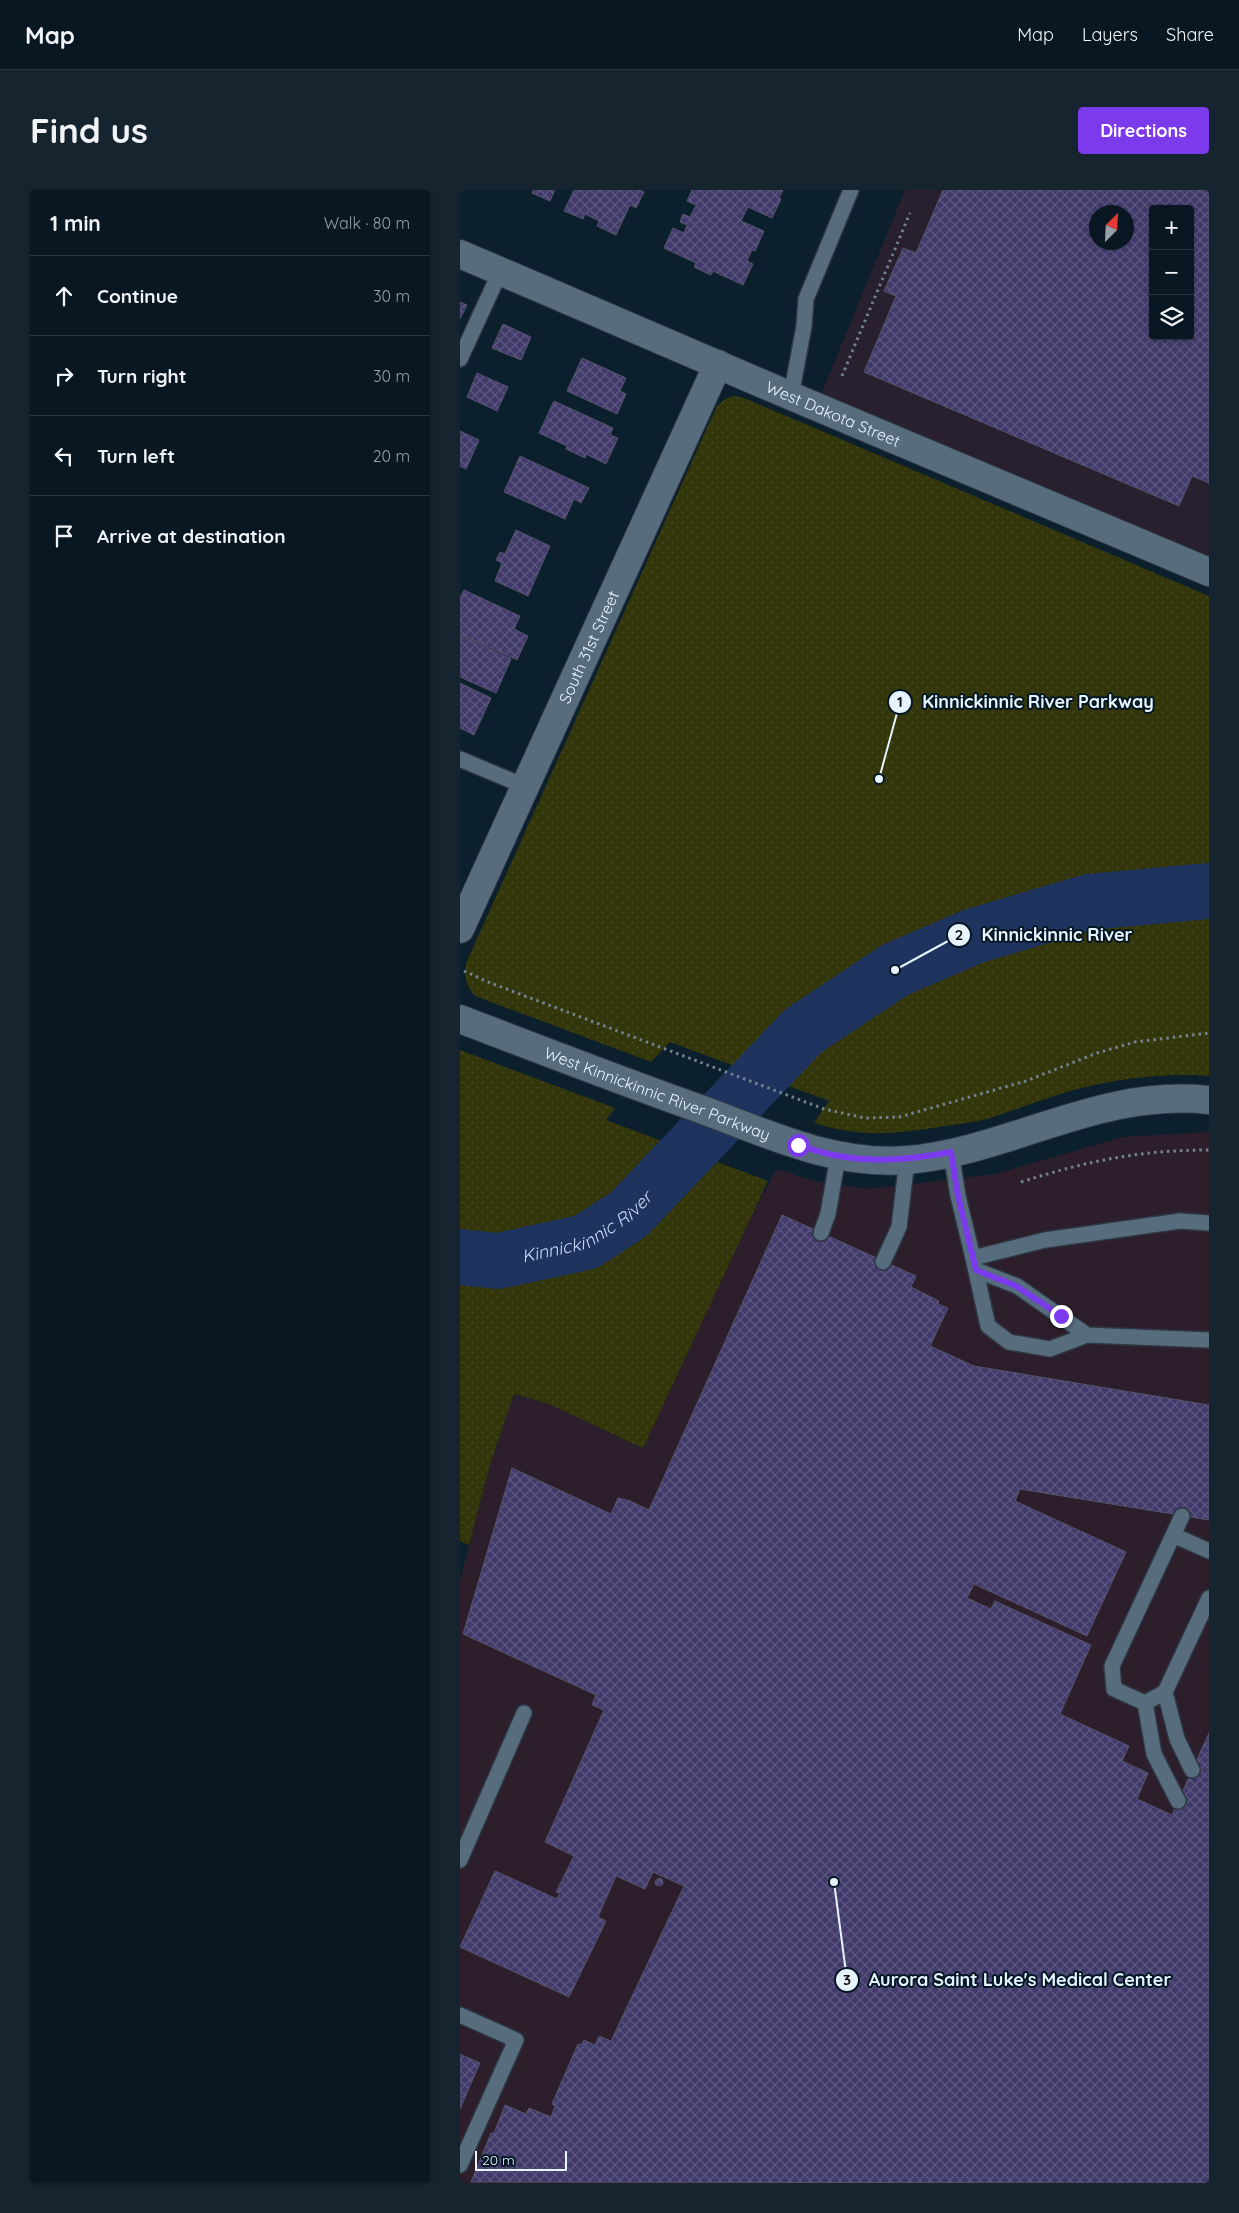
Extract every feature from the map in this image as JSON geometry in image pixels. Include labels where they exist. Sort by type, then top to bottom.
[{"type":"street","name":"West Dakota Street","points":[[460,254],[1209,572]]},
{"type":"street","name":"South 31st Street","points":[[460,930],[718,364]]},
{"type":"street","name":"West Kinnickinnic River Parkway","points":[[460,1019],[798,1145],[838,1156],[875,1161],[908,1160],[951,1152],[985,1144],[1078,1114],[1134,1102],[1209,1100]]},
{"type":"lane","points":[[791,396],[804,326],[806,299],[851,190]]},
{"type":"lane","points":[[460,359],[500,272]]},
{"type":"lane","points":[[460,758],[524,786]]},
{"type":"lane","points":[[951,1152],[958,1196],[988,1326],[1009,1342],[1050,1349],[1088,1335],[1209,1340]]},
{"type":"lane","points":[[821,1233],[828,1214],[838,1156]]},
{"type":"lane","points":[[883,1262],[899,1227],[908,1160]]},
{"type":"lane","points":[[975,1264],[1044,1240],[1180,1222],[1209,1223]]},
{"type":"lane","points":[[975,1264],[1016,1286],[1088,1335]]},
{"type":"lane","points":[[1145,1703],[1114,1689],[1112,1666],[1182,1516]]},
{"type":"lane","points":[[1173,1535],[1209,1551]]},
{"type":"lane","points":[[1145,1703],[1165,1692],[1209,1598]]},
{"type":"lane","points":[[1165,1692],[1177,1739],[1192,1770]]},
{"type":"lane","points":[[1145,1703],[1154,1754],[1178,1801]]},
{"type":"lane","points":[[460,1860],[524,1714]]},
{"type":"lane","points":[[460,2015],[516,2040],[460,2165]]},
{"type":"path","points":[[842,376],[910,213]]},
{"type":"path","points":[[464,971],[488,982],[824,1109],[865,1118],[900,1117],[1026,1081],[1097,1052],[1135,1042],[1209,1033]]},
{"type":"path","points":[[1021,1182],[1108,1158],[1170,1150],[1209,1150]]},
{"type":"shaded area","points":[[905,190],[1209,190],[1209,578],[816,407]]},
{"type":"shaded area","points":[[734,396],[744,398],[1209,596],[1209,1076],[1166,1075],[1109,1082],[1068,1092],[979,1121],[895,1133],[864,1133],[831,1128],[814,1123],[829,1101],[670,1042],[651,1062],[475,996],[472,992],[465,976],[467,961],[717,406],[725,399]]},
{"type":"shaded area","points":[[460,1050],[615,1108],[606,1120],[768,1181],[643,1448],[549,1404],[514,1394],[490,1465],[469,1545],[460,1541]]},
{"type":"shaded area","points":[[1209,1132],[1209,2183],[460,2183],[460,1580],[490,1465],[514,1394],[549,1404],[627,1440],[777,1169],[814,1181],[869,1189],[995,1174],[1123,1137]]},
{"type":"building","points":[[533,190],[555,190],[550,201],[532,193]]},
{"type":"building","points":[[574,190],[639,190],[644,192],[636,208],[630,205],[616,235],[597,226],[599,221],[585,214],[583,219],[564,211]]},
{"type":"building","points":[[692,190],[783,190],[772,218],[748,207],[741,221],[764,231],[755,251],[752,250],[747,261],[753,264],[743,285],[713,271],[711,275],[694,267],[696,263],[664,248],[673,228],[684,233],[687,225],[680,222],[683,214],[690,217],[696,205],[687,201]]},
{"type":"building","points":[[943,190],[1209,190],[1209,483],[1192,476],[1179,506],[864,372],[896,296],[884,291],[903,248],[916,253]]},
{"type":"building","points":[[460,302],[467,305],[460,319]]},
{"type":"building","points":[[503,324],[531,337],[521,360],[492,348]]},
{"type":"building","points":[[582,358],[626,378],[620,391],[626,394],[617,414],[567,391]]},
{"type":"building","points":[[477,373],[508,387],[497,411],[467,397]]},
{"type":"building","points":[[554,401],[613,428],[610,435],[618,438],[606,464],[586,454],[585,458],[566,449],[567,446],[539,433]]},
{"type":"building","points":[[460,431],[479,440],[466,469],[460,466]]},
{"type":"building","points":[[520,456],[589,488],[581,503],[574,499],[565,519],[504,492]]},
{"type":"building","points":[[516,530],[550,546],[528,596],[495,581],[502,563],[496,560],[500,552],[505,554]]},
{"type":"building","points":[[464,590],[520,616],[514,629],[528,636],[517,660],[460,634],[460,598]]},
{"type":"building","points":[[460,635],[511,659],[496,693],[460,677]]},
{"type":"building","points":[[460,683],[491,698],[474,735],[460,728]]},
{"type":"building","points":[[782,1215],[916,1276],[911,1287],[939,1301],[938,1304],[948,1308],[930,1346],[974,1366],[1209,1405],[1209,1520],[1020,1489],[1015,1501],[1126,1552],[1087,1636],[974,1584],[967,1598],[991,1609],[995,1601],[1091,1645],[1060,1714],[1129,1746],[1122,1761],[1148,1773],[1137,1799],[1172,1815],[1209,1733],[1209,2183],[471,2182],[505,2105],[526,2114],[529,2108],[551,2117],[555,2106],[552,2104],[578,2044],[581,2045],[584,2040],[595,2045],[599,2036],[611,2041],[684,1886],[653,1872],[645,1889],[616,1876],[598,1917],[606,1921],[569,1997],[460,1947],[495,1871],[557,1899],[560,1893],[556,1892],[574,1856],[545,1842],[604,1710],[592,1705],[596,1695],[463,1634],[512,1468],[611,1514],[618,1498],[630,1501],[649,1510]]},
{"type":"building","points":[[659,1878],[662,1879],[663,1884],[660,1886],[656,1885],[655,1881]]},
{"type":"building","points":[[460,2054],[480,2063],[460,2109]]},
{"type":"waterway","name":"Kinnickinnic River","points":[[460,1257],[498,1261],[586,1242],[629,1214],[803,1031],[895,970],[974,936],[1089,902],[1209,891]]},
{"type":"place","name":"Kinnickinnic River Parkway","points":[[879,779]]},
{"type":"place","name":"Kinnickinnic River","points":[[895,970]]},
{"type":"place","name":"Aurora Saint Luke's Medical Center","points":[[834,1882]]},
{"type":"route","points":[[798,1145],[838,1156],[875,1161],[908,1160],[951,1152],[958,1196],[976,1270],[1016,1286],[1061,1316]]}]
